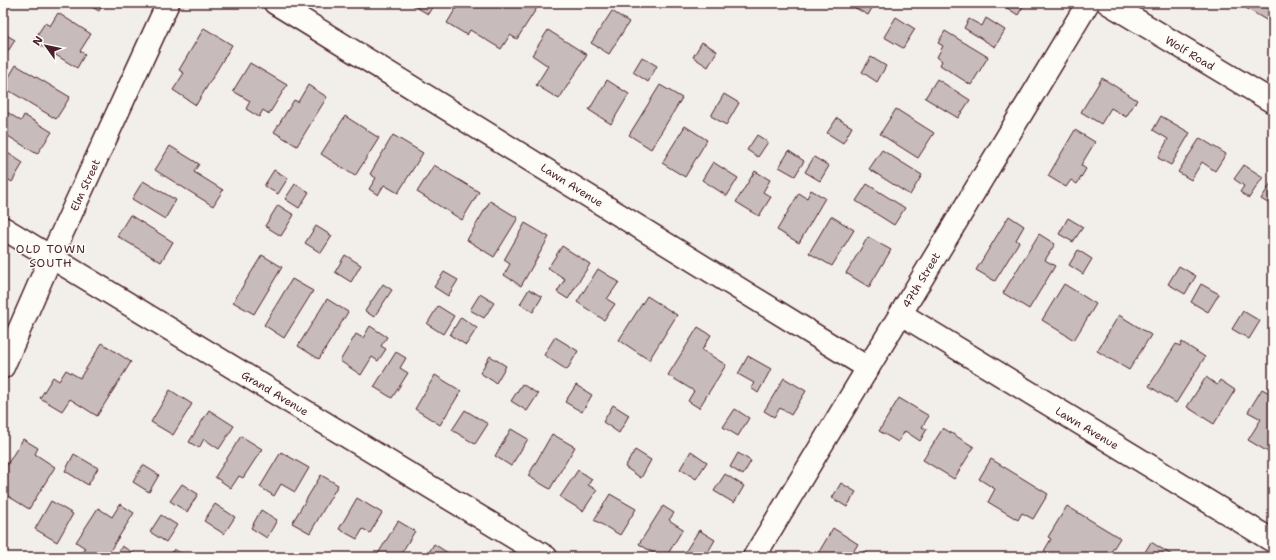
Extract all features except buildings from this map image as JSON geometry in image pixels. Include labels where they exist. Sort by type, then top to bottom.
[{"type":"street","name":"Elm Street","points":[[3,367],[51,257],[168,3]]},
{"type":"street","name":"Lawn Avenue","points":[[275,3],[868,368]]},
{"type":"street","name":"47th Street","points":[[754,557],[1088,3]]},
{"type":"street","name":"Wolf Road","points":[[1108,3],[1273,102]]},
{"type":"street","name":"Grand Avenue","points":[[3,228],[546,557]]},
{"type":"street","name":"Lawn Avenue","points":[[900,314],[1273,541]]},
{"type":"district","name":"OLD TOWN SOUTH","points":[[51,256]]}]
